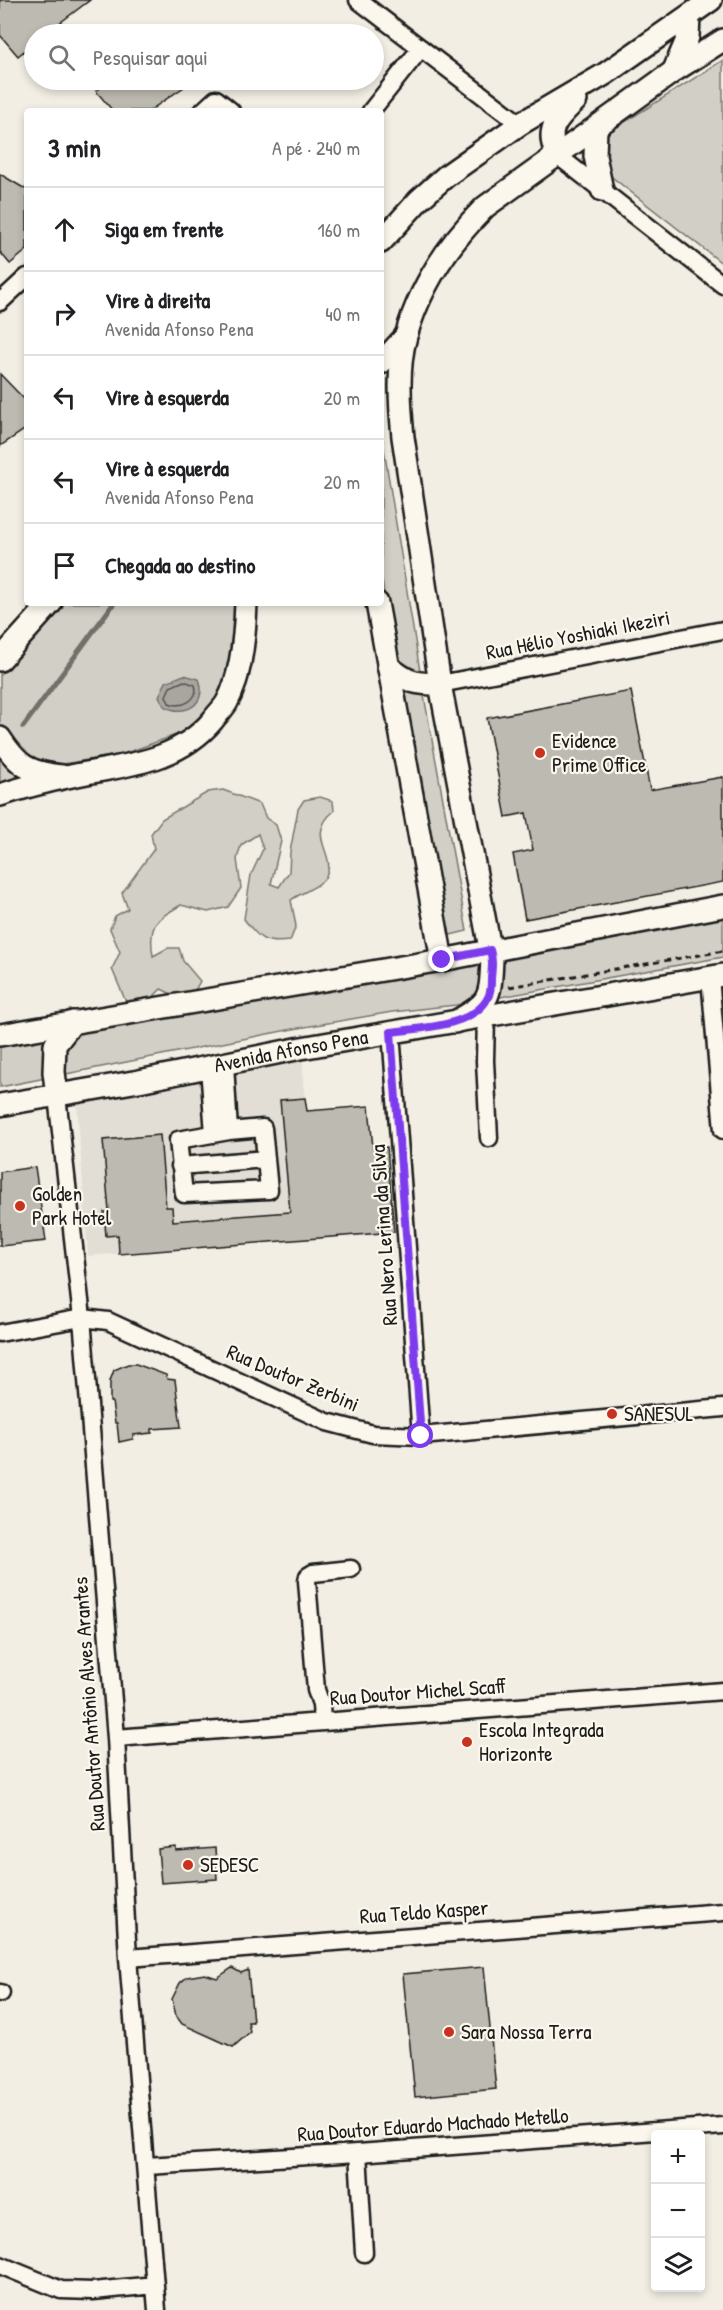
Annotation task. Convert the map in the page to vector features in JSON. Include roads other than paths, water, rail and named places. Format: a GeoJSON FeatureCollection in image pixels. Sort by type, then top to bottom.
{"type":"FeatureCollection","features":[{"type":"Feature","properties":{"kind":"main road"},"geometry":{"type":"LineString","coordinates":[[674,71],[700,7]]}},
{"type":"Feature","properties":{"kind":"main road"},"geometry":{"type":"LineString","coordinates":[[384,234],[446,176],[520,124],[605,74],[700,7]]}},
{"type":"Feature","properties":{"kind":"main road"},"geometry":{"type":"LineString","coordinates":[[455,1022],[479,1008],[487,1000],[492,959],[440,684],[403,437],[400,407],[405,337],[424,289],[439,262],[460,231],[485,207],[674,71],[723,40]]}},
{"type":"Feature","properties":{"kind":"main road"},"geometry":{"type":"LineString","coordinates":[[557,155],[552,144],[553,126],[562,114],[605,74]]}},
{"type":"Feature","properties":{"kind":"main road"},"geometry":{"type":"LineString","coordinates":[[596,128],[595,156],[602,190]]}},
{"type":"Feature","properties":{"kind":"main road"},"geometry":{"type":"LineString","coordinates":[[384,360],[405,337]]}},
{"type":"Feature","properties":{"kind":"main road"},"geometry":{"type":"LineString","coordinates":[[0,660],[48,606]]}},
{"type":"Feature","properties":{"kind":"main road"},"geometry":{"type":"LineString","coordinates":[[0,795],[67,777],[136,764],[179,749],[200,735],[227,703],[244,637],[246,606]]}},
{"type":"Feature","properties":{"kind":"main road"},"geometry":{"type":"LineString","coordinates":[[378,606],[442,960]]}},
{"type":"Feature","properties":{"kind":"main road"},"geometry":{"type":"LineString","coordinates":[[388,666],[408,681],[419,684],[440,684]]}},
{"type":"Feature","properties":{"kind":"main road"},"geometry":{"type":"LineString","coordinates":[[0,738],[20,764],[42,774],[67,777]]}},
{"type":"Feature","properties":{"kind":"main road"},"geometry":{"type":"LineString","coordinates":[[0,1035],[442,960],[723,906]]}},
{"type":"Feature","properties":{"kind":"main road","name":"Avenida Afonso Pena"},"geometry":{"type":"LineString","coordinates":[[0,1105],[391,1032],[717,976]]}},
{"type":"Feature","properties":{"kind":"main road"},"geometry":{"type":"LineString","coordinates":[[57,1096],[54,1072],[55,1045],[73,1022]]}},
{"type":"Feature","properties":{"kind":"street"},"geometry":{"type":"LineString","coordinates":[[358,0],[520,124]]}},
{"type":"Feature","properties":{"kind":"street"},"geometry":{"type":"LineString","coordinates":[[373,108],[421,48]]}},
{"type":"Feature","properties":{"kind":"street"},"geometry":{"type":"LineString","coordinates":[[206,108],[216,99],[227,108]]}},
{"type":"Feature","properties":{"kind":"street"},"geometry":{"type":"LineString","coordinates":[[557,155],[723,285]]}},
{"type":"Feature","properties":{"kind":"street"},"geometry":{"type":"LineString","coordinates":[[0,302],[24,280]]}},
{"type":"Feature","properties":{"kind":"street","name":"Rua Hélio Yoshiaki Ikeziri"},"geometry":{"type":"LineString","coordinates":[[440,684],[723,630]]}},
{"type":"Feature","properties":{"kind":"street"},"geometry":{"type":"LineString","coordinates":[[717,976],[723,1130]]}},
{"type":"Feature","properties":{"kind":"street"},"geometry":{"type":"LineString","coordinates":[[486,1017],[484,1061],[489,1138]]}},
{"type":"Feature","properties":{"kind":"street","name":"Rua Nero Lerina da Silva"},"geometry":{"type":"LineString","coordinates":[[391,1032],[421,1436]]}},
{"type":"Feature","properties":{"kind":"street"},"geometry":{"type":"LineString","coordinates":[[217,1066],[221,1132]]}},
{"type":"Feature","properties":{"kind":"street","name":"Rua Doutor Antônio Alves Arantes"},"geometry":{"type":"LineString","coordinates":[[57,1096],[82,1318],[116,1738],[128,1958],[147,2166],[157,2310]]}},
{"type":"Feature","properties":{"kind":"street"},"geometry":{"type":"LineString","coordinates":[[263,1128],[266,1160],[269,1190],[184,1194],[178,1140],[221,1132],[263,1128]]}},
{"type":"Feature","properties":{"kind":"street"},"geometry":{"type":"LineString","coordinates":[[180,1166],[266,1160]]}},
{"type":"Feature","properties":{"kind":"street","name":"Rua Doutor Zerbini"},"geometry":{"type":"LineString","coordinates":[[0,1333],[82,1318],[108,1321],[327,1422],[373,1434],[421,1436],[723,1408]]}},
{"type":"Feature","properties":{"kind":"street"},"geometry":{"type":"LineString","coordinates":[[322,1722],[321,1704],[316,1690],[307,1581],[308,1576],[313,1573],[351,1569]]}},
{"type":"Feature","properties":{"kind":"street","name":"Rua Doutor Michel Scaff"},"geometry":{"type":"LineString","coordinates":[[116,1738],[723,1692]]}},
{"type":"Feature","properties":{"kind":"street","name":"Rua Teldo Kasper"},"geometry":{"type":"LineString","coordinates":[[128,1958],[723,1912]]}},
{"type":"Feature","properties":{"kind":"street","name":"Rua Doutor Eduardo Machado Metello"},"geometry":{"type":"LineString","coordinates":[[147,2166],[358,2154],[723,2126]]}},
{"type":"Feature","properties":{"kind":"street"},"geometry":{"type":"LineString","coordinates":[[358,2154],[364,2253]]}},
{"type":"Feature","properties":{"kind":"street"},"geometry":{"type":"LineString","coordinates":[[0,2265],[61,2289],[93,2291],[155,2285]]}},
{"type":"Feature","properties":{"kind":"water"},"geometry":{"type":"Polygon","coordinates":[[[184,675],[199,679],[201,688],[197,702],[187,709],[180,710],[164,706],[159,696],[166,682],[184,675]]]}},
{"type":"Feature","properties":{"kind":"waterway"},"geometry":{"type":"LineString","coordinates":[[23,727],[112,606]]}},
{"type":"Feature","properties":{"kind":"place","name":"Evidence Prime Office"},"geometry":{"type":"Point","coordinates":[540,753]}},
{"type":"Feature","properties":{"kind":"place","name":"Golden Park Hotel"},"geometry":{"type":"Point","coordinates":[20,1206]}},
{"type":"Feature","properties":{"kind":"place","name":"SANESUL"},"geometry":{"type":"Point","coordinates":[612,1414]}},
{"type":"Feature","properties":{"kind":"place","name":"Escola Integrada Horizonte"},"geometry":{"type":"Point","coordinates":[467,1742]}},
{"type":"Feature","properties":{"kind":"place","name":"SEDESC"},"geometry":{"type":"Point","coordinates":[188,1865]}},
{"type":"Feature","properties":{"kind":"place","name":"Sara Nossa Terra"},"geometry":{"type":"Point","coordinates":[449,2032]}}]}
